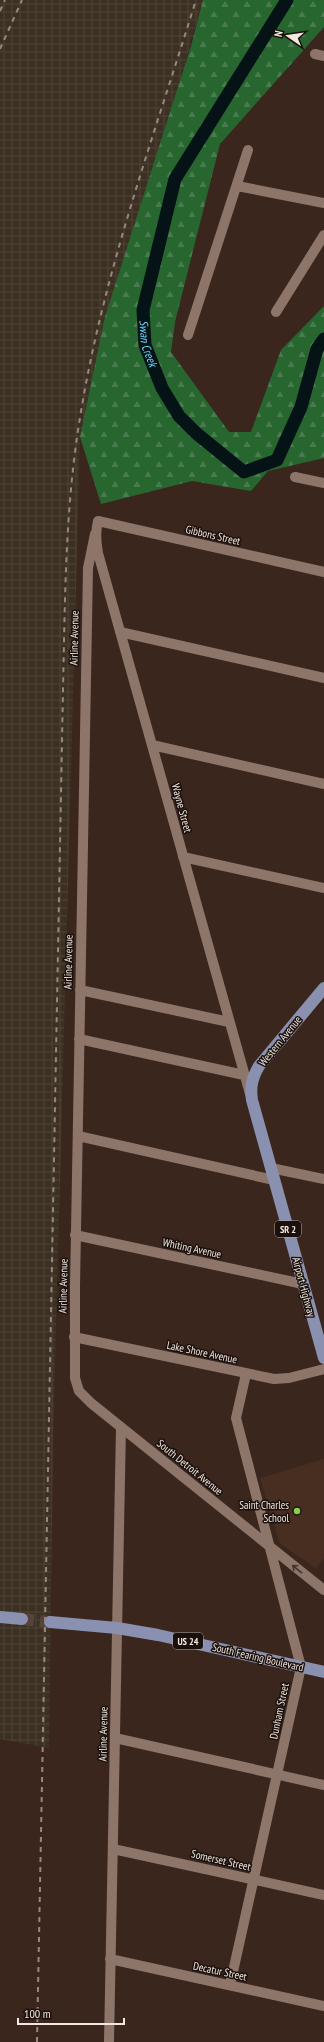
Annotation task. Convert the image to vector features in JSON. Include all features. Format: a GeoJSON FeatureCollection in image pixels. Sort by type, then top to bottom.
{"type":"FeatureCollection","features":[{"type":"Feature","properties":{"kind":"main road","name":"Western Avenue"},"geometry":{"type":"LineString","coordinates":[[252,1100],[251,1085],[259,1066],[324,988]]}},
{"type":"Feature","properties":{"kind":"main road","name":"Airport Highway"},"geometry":{"type":"LineString","coordinates":[[252,1100],[303,1284],[321,1337],[324,1358]]}},
{"type":"Feature","properties":{"kind":"main road"},"geometry":{"type":"LineString","coordinates":[[0,1617],[22,1619]]}},
{"type":"Feature","properties":{"kind":"main road","name":"South Fearing Boulevard"},"geometry":{"type":"LineString","coordinates":[[50,1622],[117,1628],[158,1635],[324,1672]]}},
{"type":"Feature","properties":{"kind":"street"},"geometry":{"type":"LineString","coordinates":[[188,335],[248,150]]}},
{"type":"Feature","properties":{"kind":"street"},"geometry":{"type":"LineString","coordinates":[[237,186],[324,203]]}},
{"type":"Feature","properties":{"kind":"street"},"geometry":{"type":"LineString","coordinates":[[276,312],[324,235]]}},
{"type":"Feature","properties":{"kind":"street"},"geometry":{"type":"LineString","coordinates":[[295,477],[324,483]]}},
{"type":"Feature","properties":{"kind":"street","name":"Wayne Street"},"geometry":{"type":"LineString","coordinates":[[98,521],[95,534],[98,553],[252,1100]]}},
{"type":"Feature","properties":{"kind":"street","name":"Gibbons Street"},"geometry":{"type":"LineString","coordinates":[[98,521],[324,572]]}},
{"type":"Feature","properties":{"kind":"street","name":"Airline Avenue"},"geometry":{"type":"LineString","coordinates":[[79,1391],[75,1378],[74,1338],[79,1039],[88,568],[95,534]]}},
{"type":"Feature","properties":{"kind":"street"},"geometry":{"type":"LineString","coordinates":[[120,632],[324,678]]}},
{"type":"Feature","properties":{"kind":"street"},"geometry":{"type":"LineString","coordinates":[[152,745],[324,784]]}},
{"type":"Feature","properties":{"kind":"street"},"geometry":{"type":"LineString","coordinates":[[183,857],[324,888]]}},
{"type":"Feature","properties":{"kind":"street"},"geometry":{"type":"LineString","coordinates":[[80,990],[229,1022]]}},
{"type":"Feature","properties":{"kind":"street"},"geometry":{"type":"LineString","coordinates":[[79,1039],[244,1075]]}},
{"type":"Feature","properties":{"kind":"street"},"geometry":{"type":"LineString","coordinates":[[78,1136],[274,1180]]}},
{"type":"Feature","properties":{"kind":"street"},"geometry":{"type":"LineString","coordinates":[[270,1168],[324,1179]]}},
{"type":"Feature","properties":{"kind":"street","name":"Whiting Avenue"},"geometry":{"type":"LineString","coordinates":[[76,1235],[303,1284]]}},
{"type":"Feature","properties":{"kind":"street","name":"Lake Shore Avenue"},"geometry":{"type":"LineString","coordinates":[[74,1338],[274,1379],[289,1378],[324,1369]]}},
{"type":"Feature","properties":{"kind":"street","name":"Dunham Street"},"geometry":{"type":"LineString","coordinates":[[230,1985],[301,1667],[271,1547],[236,1418],[246,1374]]}},
{"type":"Feature","properties":{"kind":"street","name":"South Detroit Avenue"},"geometry":{"type":"LineString","coordinates":[[79,1391],[121,1427],[324,1590]]}},
{"type":"Feature","properties":{"kind":"street","name":"Airline Avenue"},"geometry":{"type":"LineString","coordinates":[[109,2042],[121,1427]]}},
{"type":"Feature","properties":{"kind":"street"},"geometry":{"type":"LineString","coordinates":[[115,1738],[324,1785]]}},
{"type":"Feature","properties":{"kind":"street","name":"Somerset Street"},"geometry":{"type":"LineString","coordinates":[[113,1849],[324,1895]]}},
{"type":"Feature","properties":{"kind":"street","name":"Decatur Street"},"geometry":{"type":"LineString","coordinates":[[110,1959],[324,2006]]}},
{"type":"Feature","properties":{"kind":"shaded area"},"geometry":{"type":"Polygon","coordinates":[[[0,0],[203,0],[80,437],[53,1438],[49,1748],[0,1739],[0,0]]]}},
{"type":"Feature","properties":{"kind":"shaded area","name":"Saint Charles School"},"geometry":{"type":"Polygon","coordinates":[[[324,1459],[324,1558],[316,1568],[280,1544],[260,1478],[324,1459]]]}},
{"type":"Feature","properties":{"kind":"green space"},"geometry":{"type":"Polygon","coordinates":[[[203,0],[324,0],[324,27],[220,144],[175,322],[171,352],[229,432],[251,432],[281,350],[324,306],[324,458],[268,471],[251,491],[192,481],[101,504],[80,437],[105,317],[191,46],[203,0]]]}},
{"type":"Feature","properties":{"kind":"waterway","name":"Swan Creek"},"geometry":{"type":"LineString","coordinates":[[287,0],[175,179],[143,310],[145,345],[162,388],[179,416],[196,433],[244,472],[277,460],[301,407],[317,349],[324,339]]}},
{"type":"Feature","properties":{"kind":"tunnel"},"geometry":{"type":"LineString","coordinates":[[22,1619],[50,1622]]}},
{"type":"Feature","properties":{"kind":"railway"},"geometry":{"type":"LineString","coordinates":[[0,11],[5,0]]}},
{"type":"Feature","properties":{"kind":"railway"},"geometry":{"type":"LineString","coordinates":[[0,49],[22,0]]}},
{"type":"Feature","properties":{"kind":"railway"},"geometry":{"type":"LineString","coordinates":[[37,2042],[64,624],[68,524],[74,457],[79,424],[89,370],[114,263],[196,0]]}},
{"type":"Feature","properties":{"kind":"place","name":"Saint Charles School"},"geometry":{"type":"Point","coordinates":[297,1511]}}]}
